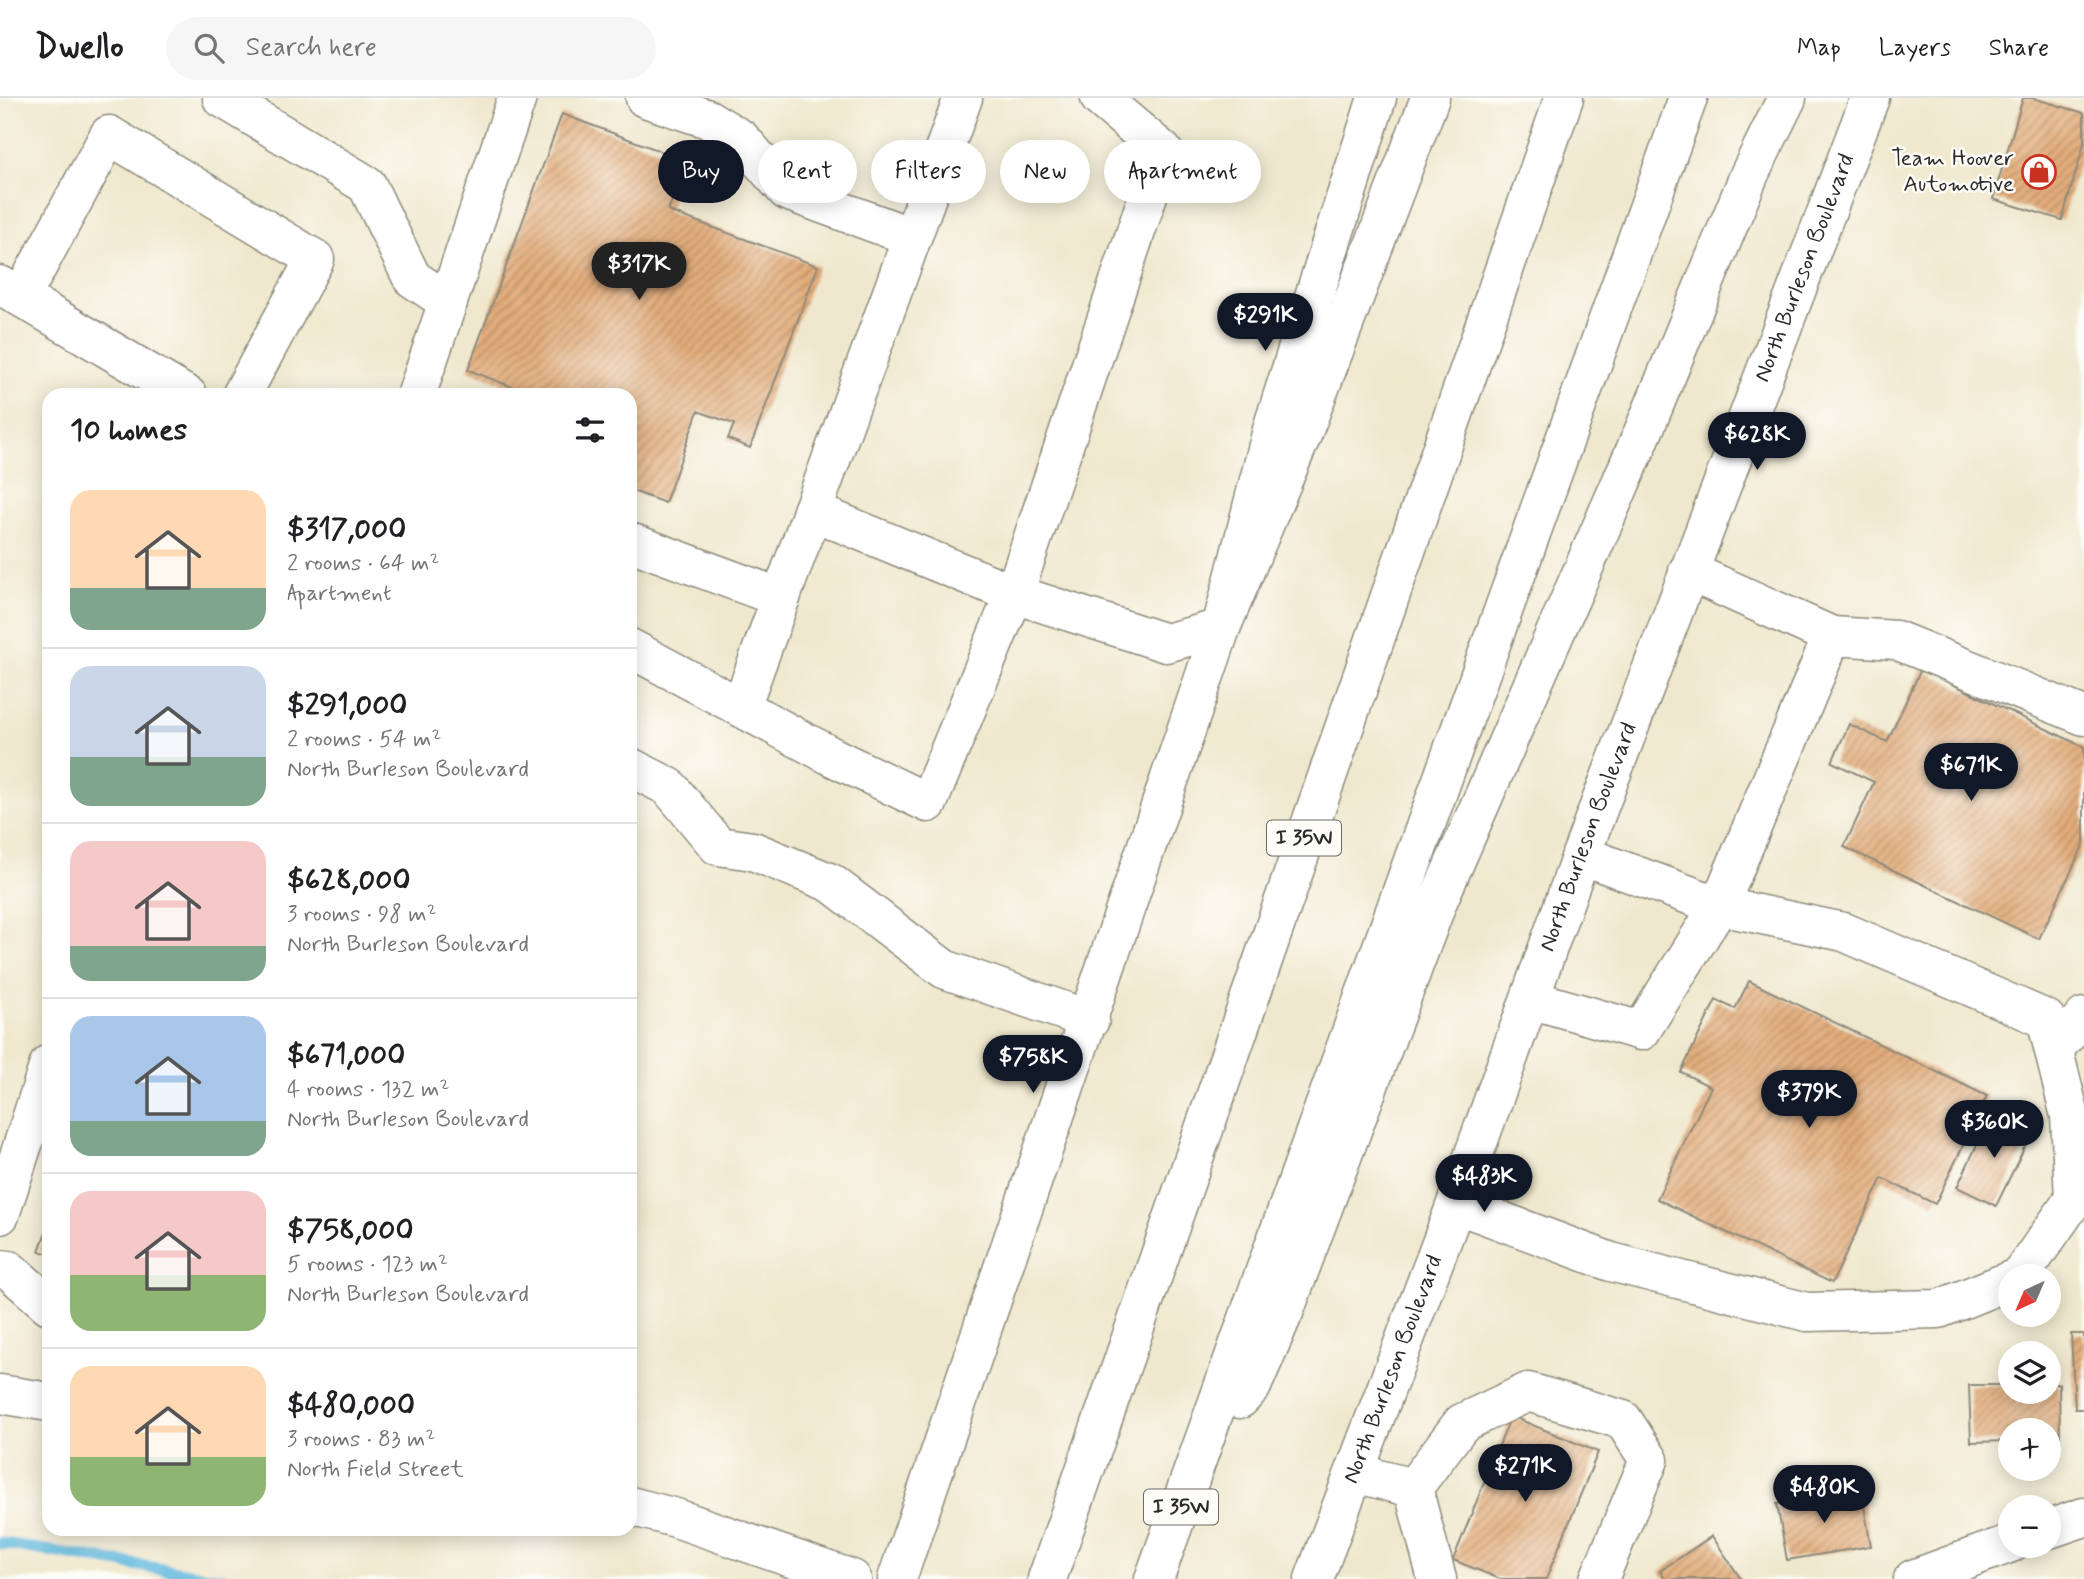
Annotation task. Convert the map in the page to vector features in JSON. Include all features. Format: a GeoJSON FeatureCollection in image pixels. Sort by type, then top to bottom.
{"type":"FeatureCollection","features":[{"type":"Feature","properties":{"kind":"main road"},"geometry":{"type":"LineString","coordinates":[[222,98],[367,184],[412,278],[448,302]]}},
{"type":"Feature","properties":{"kind":"main road"},"geometry":{"type":"LineString","coordinates":[[418,388],[517,98]]}},
{"type":"Feature","properties":{"kind":"main road"},"geometry":{"type":"LineString","coordinates":[[645,98],[708,120],[741,139],[787,191],[912,237]]}},
{"type":"Feature","properties":{"kind":"main road"},"geometry":{"type":"LineString","coordinates":[[741,707],[963,98]]}},
{"type":"Feature","properties":{"kind":"main road"},"geometry":{"type":"LineString","coordinates":[[637,652],[928,803],[1014,594],[1163,151],[1100,98]]}},
{"type":"Feature","properties":{"kind":"main road"},"geometry":{"type":"LineString","coordinates":[[897,1579],[1090,1020],[1221,628],[1273,426],[1377,98]]}},
{"type":"Feature","properties":{"kind":"main road"},"geometry":{"type":"LineString","coordinates":[[1221,628],[1302,435],[1430,98]]}},
{"type":"Feature","properties":{"kind":"main road","name":"I 35W"},"geometry":{"type":"LineString","coordinates":[[1047,1579],[1564,98]]}},
{"type":"Feature","properties":{"kind":"main road","name":"I 35W"},"geometry":{"type":"LineString","coordinates":[[1154,1579],[1688,98]]}},
{"type":"Feature","properties":{"kind":"main road"},"geometry":{"type":"LineString","coordinates":[[1208,1434],[1252,1386],[1284,1312],[1438,901],[1644,430],[1751,173],[1787,98]]}},
{"type":"Feature","properties":{"kind":"main road","name":"North Burleson Boulevard"},"geometry":{"type":"LineString","coordinates":[[1314,1579],[1456,1204],[1581,855],[1870,98]]}},
{"type":"Feature","properties":{"kind":"main road"},"geometry":{"type":"LineString","coordinates":[[174,388],[10,291],[109,135],[315,259],[245,388]]}},
{"type":"Feature","properties":{"kind":"main road"},"geometry":{"type":"LineString","coordinates":[[813,510],[1014,594],[1166,643],[1221,628]]}},
{"type":"Feature","properties":{"kind":"main road"},"geometry":{"type":"LineString","coordinates":[[637,545],[781,598]]}},
{"type":"Feature","properties":{"kind":"main road"},"geometry":{"type":"LineString","coordinates":[[1688,571],[1832,636],[1896,640],[2084,716]]}},
{"type":"Feature","properties":{"kind":"main road"},"geometry":{"type":"LineString","coordinates":[[1530,999],[1641,1031],[1719,906],[1832,636]]}},
{"type":"Feature","properties":{"kind":"main road"},"geometry":{"type":"LineString","coordinates":[[637,770],[669,788],[718,846],[753,851],[831,883],[944,968],[1090,1020]]}},
{"type":"Feature","properties":{"kind":"main road"},"geometry":{"type":"LineString","coordinates":[[1581,855],[1719,906],[1844,932],[2046,1019],[2070,1116],[2074,1199],[2028,1264]]}},
{"type":"Feature","properties":{"kind":"main road"},"geometry":{"type":"LineString","coordinates":[[2053,1048],[2084,1017]]}},
{"type":"Feature","properties":{"kind":"main road"},"geometry":{"type":"LineString","coordinates":[[0,1215],[42,1086]]}},
{"type":"Feature","properties":{"kind":"main road"},"geometry":{"type":"LineString","coordinates":[[1456,1204],[1611,1262],[1807,1312],[1939,1308],[1998,1285]]}},
{"type":"Feature","properties":{"kind":"main road"},"geometry":{"type":"LineString","coordinates":[[0,1269],[9,1270],[42,1298]]}},
{"type":"Feature","properties":{"kind":"main road"},"geometry":{"type":"LineString","coordinates":[[1413,1488],[1462,1423],[1528,1392],[1623,1420],[1649,1460],[1599,1579]]}},
{"type":"Feature","properties":{"kind":"main road"},"geometry":{"type":"LineString","coordinates":[[0,1394],[42,1401]]}},
{"type":"Feature","properties":{"kind":"main road"},"geometry":{"type":"LineString","coordinates":[[1355,1473],[1413,1488]]}},
{"type":"Feature","properties":{"kind":"main road"},"geometry":{"type":"LineString","coordinates":[[1413,1488],[1437,1579]]}},
{"type":"Feature","properties":{"kind":"main road"},"geometry":{"type":"LineString","coordinates":[[637,1508],[676,1518],[852,1579]]}},
{"type":"Feature","properties":{"kind":"main road"},"geometry":{"type":"LineString","coordinates":[[2061,1525],[2084,1517]]}},
{"type":"Feature","properties":{"kind":"main road"},"geometry":{"type":"LineString","coordinates":[[1913,1579],[1998,1548]]}},
{"type":"Feature","properties":{"kind":"building","name":"Team Hoover Automotive"},"geometry":{"type":"Polygon","coordinates":[[[2023,98],[2033,98],[2084,113],[2084,144],[2062,220],[1993,199],[2023,98]]]}},
{"type":"Feature","properties":{"kind":"building"},"geometry":{"type":"Polygon","coordinates":[[[562,114],[658,150],[658,203],[671,203],[668,211],[818,266],[750,448],[728,439],[734,424],[698,411],[665,503],[637,493],[637,388],[515,388],[468,370],[562,114]]]}},
{"type":"Feature","properties":{"kind":"building"},"geometry":{"type":"Polygon","coordinates":[[[1921,669],[2084,747],[2084,844],[2039,939],[1844,847],[1874,782],[1832,762],[1849,724],[1887,742],[1921,669]]]}},
{"type":"Feature","properties":{"kind":"building"},"geometry":{"type":"Polygon","coordinates":[[[1749,981],[1987,1096],[1935,1204],[1882,1178],[1832,1283],[1657,1199],[1711,1087],[1681,1072],[1716,1000],[1735,1009],[1749,981]]]}},
{"type":"Feature","properties":{"kind":"building"},"geometry":{"type":"Polygon","coordinates":[[[1991,1115],[2031,1134],[1996,1206],[1957,1187],[1991,1115]]]}},
{"type":"Feature","properties":{"kind":"building"},"geometry":{"type":"Polygon","coordinates":[[[2071,1334],[2084,1334],[2084,1409],[2075,1409],[2071,1334]]]}},
{"type":"Feature","properties":{"kind":"building"},"geometry":{"type":"Polygon","coordinates":[[[1969,1385],[1998,1385],[1998,1404],[2059,1404],[2060,1418],[1998,1418],[1998,1441],[1971,1442],[1969,1385]]]}},
{"type":"Feature","properties":{"kind":"building"},"geometry":{"type":"Polygon","coordinates":[[[1511,1416],[1598,1452],[1546,1579],[1500,1579],[1453,1560],[1511,1416]]]}},
{"type":"Feature","properties":{"kind":"building"},"geometry":{"type":"Polygon","coordinates":[[[1861,1490],[1871,1546],[1787,1560],[1777,1504],[1861,1490]]]}},
{"type":"Feature","properties":{"kind":"building"},"geometry":{"type":"Polygon","coordinates":[[[1712,1536],[1741,1579],[1665,1579],[1660,1571],[1712,1536]]]}},
{"type":"Feature","properties":{"kind":"waterway"},"geometry":{"type":"LineString","coordinates":[[0,1543],[223,1579]]}},
{"type":"Feature","properties":{"kind":"place","name":"Team Hoover Automotive"},"geometry":{"type":"Point","coordinates":[2039,172]}}]}
